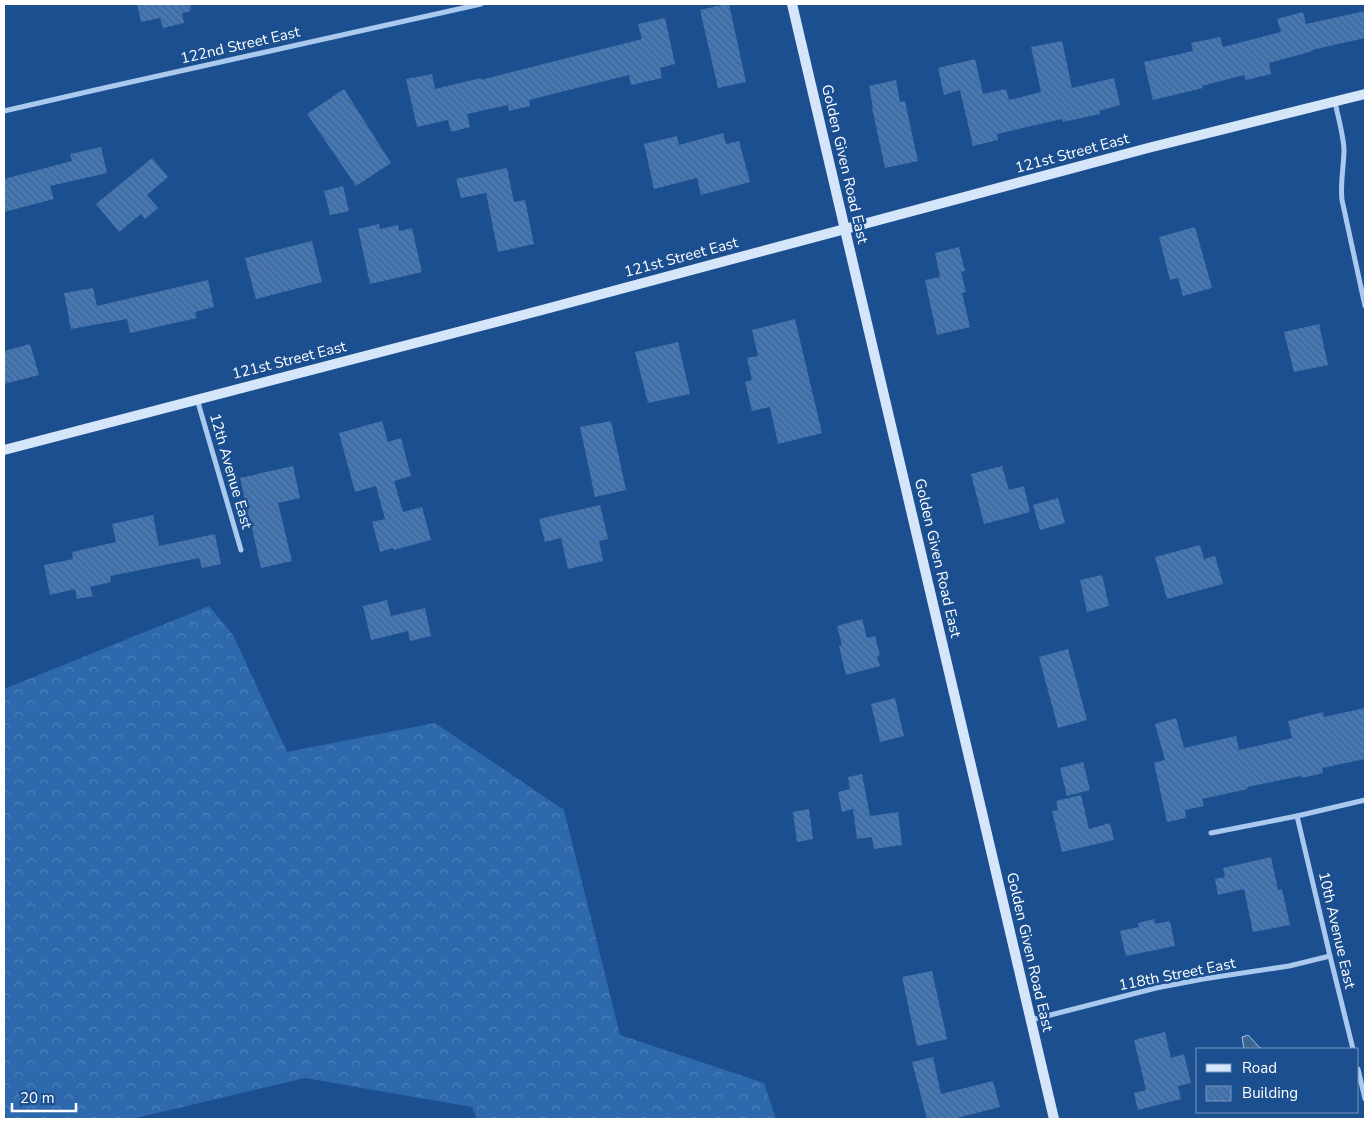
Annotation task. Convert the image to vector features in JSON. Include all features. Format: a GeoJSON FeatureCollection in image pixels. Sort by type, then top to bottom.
{"type":"FeatureCollection","features":[{"type":"Feature","properties":{"kind":"street","name":"122nd Street East"},"geometry":{"type":"LineString","coordinates":[[4,111],[481,4]]}},
{"type":"Feature","properties":{"kind":"street","name":"Golden Given Road East"},"geometry":{"type":"LineString","coordinates":[[792,4],[1054,1119]]}},
{"type":"Feature","properties":{"kind":"street","name":"121st Street East"},"geometry":{"type":"LineString","coordinates":[[4,450],[542,310],[1148,148],[1365,94]]}},
{"type":"Feature","properties":{"kind":"street"},"geometry":{"type":"LineString","coordinates":[[1335,102],[1344,150],[1340,188],[1365,306]]}},
{"type":"Feature","properties":{"kind":"street","name":"12th Avenue East"},"geometry":{"type":"LineString","coordinates":[[197,399],[241,550]]}},
{"type":"Feature","properties":{"kind":"street"},"geometry":{"type":"LineString","coordinates":[[1211,833],[1365,800]]}},
{"type":"Feature","properties":{"kind":"street","name":"10th Avenue East"},"geometry":{"type":"LineString","coordinates":[[1297,816],[1353,1048]]}},
{"type":"Feature","properties":{"kind":"street","name":"118th Street East"},"geometry":{"type":"LineString","coordinates":[[1031,1020],[1156,988],[1289,966],[1330,956]]}},
{"type":"Feature","properties":{"kind":"street"},"geometry":{"type":"LineString","coordinates":[[1359,1073],[1365,1099]]}},
{"type":"Feature","properties":{"kind":"green space"},"geometry":{"type":"Polygon","coordinates":[[[209,606],[233,635],[287,752],[435,723],[564,810],[620,1035],[764,1083],[776,1119],[477,1119],[472,1107],[305,1078],[132,1119],[7,1119],[4,1110],[4,689],[209,606]]]}},
{"type":"Feature","properties":{"kind":"water"},"geometry":{"type":"Polygon","coordinates":[[[1248,1035],[1260,1048],[1244,1048],[1242,1037],[1248,1035]]]}},
{"type":"Feature","properties":{"kind":"building"},"geometry":{"type":"Polygon","coordinates":[[[137,4],[190,4],[191,11],[182,13],[184,23],[163,28],[160,18],[141,22],[137,4]]]}},
{"type":"Feature","properties":{"kind":"building"},"geometry":{"type":"Polygon","coordinates":[[[729,4],[746,82],[718,88],[700,10],[729,4]]]}},
{"type":"Feature","properties":{"kind":"building"},"geometry":{"type":"Polygon","coordinates":[[[1365,11],[1365,38],[1312,50],[1269,63],[1271,74],[1246,80],[1244,75],[1202,86],[1203,88],[1153,100],[1144,62],[1193,51],[1191,43],[1220,37],[1223,47],[1281,32],[1277,19],[1303,12],[1306,24],[1365,11]]]}},
{"type":"Feature","properties":{"kind":"building"},"geometry":{"type":"Polygon","coordinates":[[[665,18],[675,64],[660,68],[662,78],[631,85],[629,75],[529,100],[530,106],[509,111],[508,105],[467,114],[470,127],[451,132],[448,120],[417,127],[406,79],[432,74],[435,89],[481,78],[481,80],[642,39],[638,24],[665,18]]]}},
{"type":"Feature","properties":{"kind":"building"},"geometry":{"type":"Polygon","coordinates":[[[1062,41],[1072,88],[1114,78],[1120,105],[1099,111],[1100,114],[1063,122],[1062,119],[997,134],[998,140],[973,146],[960,90],[944,95],[938,68],[975,59],[983,94],[1006,89],[1009,100],[1041,92],[1031,47],[1062,41]]]}},
{"type":"Feature","properties":{"kind":"building"},"geometry":{"type":"Polygon","coordinates":[[[896,80],[900,102],[905,101],[918,161],[885,168],[869,86],[896,80]]]}},
{"type":"Feature","properties":{"kind":"building"},"geometry":{"type":"Polygon","coordinates":[[[344,89],[391,163],[356,186],[307,114],[344,89]]]}},
{"type":"Feature","properties":{"kind":"building"},"geometry":{"type":"Polygon","coordinates":[[[723,133],[726,144],[739,141],[750,182],[701,195],[697,178],[654,189],[644,144],[677,136],[679,145],[723,133]]]}},
{"type":"Feature","properties":{"kind":"building"},"geometry":{"type":"Polygon","coordinates":[[[101,147],[107,173],[50,186],[54,199],[4,212],[4,179],[72,161],[70,154],[101,147]]]}},
{"type":"Feature","properties":{"kind":"building"},"geometry":{"type":"Polygon","coordinates":[[[152,158],[168,177],[147,195],[158,208],[145,219],[141,214],[119,232],[96,204],[152,158]]]}},
{"type":"Feature","properties":{"kind":"building"},"geometry":{"type":"Polygon","coordinates":[[[507,168],[514,202],[525,200],[534,244],[498,252],[486,193],[461,198],[456,179],[507,168]]]}},
{"type":"Feature","properties":{"kind":"building"},"geometry":{"type":"Polygon","coordinates":[[[343,186],[349,211],[330,215],[324,191],[343,186]]]}},
{"type":"Feature","properties":{"kind":"building"},"geometry":{"type":"Polygon","coordinates":[[[379,224],[380,229],[398,225],[399,231],[412,228],[422,272],[370,284],[358,229],[379,224]]]}},
{"type":"Feature","properties":{"kind":"building"},"geometry":{"type":"Polygon","coordinates":[[[1195,227],[1212,288],[1183,296],[1178,278],[1170,280],[1159,237],[1195,227]]]}},
{"type":"Feature","properties":{"kind":"building"},"geometry":{"type":"Polygon","coordinates":[[[312,241],[322,282],[256,299],[245,258],[312,241]]]}},
{"type":"Feature","properties":{"kind":"building"},"geometry":{"type":"Polygon","coordinates":[[[959,247],[965,271],[961,272],[966,292],[962,293],[970,327],[937,335],[925,280],[940,277],[935,253],[959,247]]]}},
{"type":"Feature","properties":{"kind":"building"},"geometry":{"type":"Polygon","coordinates":[[[208,280],[214,307],[195,312],[197,318],[130,333],[127,319],[71,329],[64,293],[93,288],[97,306],[208,280]]]}},
{"type":"Feature","properties":{"kind":"building"},"geometry":{"type":"Polygon","coordinates":[[[795,319],[822,433],[778,444],[770,407],[752,411],[745,382],[752,380],[747,358],[758,356],[752,330],[795,319]]]}},
{"type":"Feature","properties":{"kind":"building"},"geometry":{"type":"Polygon","coordinates":[[[1319,324],[1328,365],[1294,372],[1284,332],[1319,324]]]}},
{"type":"Feature","properties":{"kind":"building"},"geometry":{"type":"Polygon","coordinates":[[[678,342],[690,394],[648,403],[635,352],[678,342]]]}},
{"type":"Feature","properties":{"kind":"building"},"geometry":{"type":"Polygon","coordinates":[[[30,344],[39,375],[4,384],[4,351],[30,344]]]}},
{"type":"Feature","properties":{"kind":"building"},"geometry":{"type":"Polygon","coordinates":[[[382,421],[388,442],[401,438],[411,476],[394,481],[403,512],[422,507],[431,540],[380,552],[372,522],[385,519],[376,486],[355,492],[339,433],[382,421]]]}},
{"type":"Feature","properties":{"kind":"building"},"geometry":{"type":"Polygon","coordinates":[[[611,421],[626,490],[595,497],[580,427],[611,421]]]}},
{"type":"Feature","properties":{"kind":"building"},"geometry":{"type":"Polygon","coordinates":[[[293,466],[300,498],[278,503],[292,561],[261,568],[240,478],[293,466]]]}},
{"type":"Feature","properties":{"kind":"building"},"geometry":{"type":"Polygon","coordinates":[[[1002,466],[1009,490],[1024,486],[1030,512],[984,524],[971,474],[1002,466]]]}},
{"type":"Feature","properties":{"kind":"building"},"geometry":{"type":"Polygon","coordinates":[[[1058,498],[1065,523],[1040,530],[1033,505],[1058,498]]]}},
{"type":"Feature","properties":{"kind":"building"},"geometry":{"type":"Polygon","coordinates":[[[600,505],[608,539],[599,541],[603,561],[568,569],[561,538],[545,542],[539,519],[600,505]]]}},
{"type":"Feature","properties":{"kind":"building"},"geometry":{"type":"Polygon","coordinates":[[[153,515],[159,546],[215,534],[221,564],[202,568],[199,558],[110,576],[111,582],[90,587],[93,596],[77,599],[75,589],[50,595],[44,565],[73,559],[72,552],[116,542],[112,524],[153,515]]]}},
{"type":"Feature","properties":{"kind":"building"},"geometry":{"type":"Polygon","coordinates":[[[1200,545],[1204,559],[1215,556],[1223,584],[1167,599],[1155,557],[1200,545]]]}},
{"type":"Feature","properties":{"kind":"building"},"geometry":{"type":"Polygon","coordinates":[[[1102,575],[1109,606],[1087,612],[1080,580],[1102,575]]]}},
{"type":"Feature","properties":{"kind":"building"},"geometry":{"type":"Polygon","coordinates":[[[387,600],[391,616],[425,608],[431,636],[410,641],[408,631],[371,640],[363,606],[387,600]]]}},
{"type":"Feature","properties":{"kind":"building"},"geometry":{"type":"Polygon","coordinates":[[[862,619],[867,638],[875,636],[880,655],[877,656],[880,666],[846,675],[839,646],[842,645],[837,626],[862,619]]]}},
{"type":"Feature","properties":{"kind":"building"},"geometry":{"type":"Polygon","coordinates":[[[1068,649],[1087,720],[1058,728],[1039,657],[1068,649]]]}},
{"type":"Feature","properties":{"kind":"building"},"geometry":{"type":"Polygon","coordinates":[[[895,698],[904,736],[880,742],[871,704],[895,698]]]}},
{"type":"Feature","properties":{"kind":"building"},"geometry":{"type":"Polygon","coordinates":[[[1365,708],[1365,759],[1322,768],[1323,773],[1247,787],[1248,789],[1202,799],[1204,806],[1185,810],[1186,818],[1167,822],[1154,763],[1165,760],[1155,724],[1176,718],[1184,748],[1236,736],[1239,750],[1292,738],[1288,721],[1323,712],[1324,717],[1365,708]]]}},
{"type":"Feature","properties":{"kind":"building"},"geometry":{"type":"Polygon","coordinates":[[[1083,762],[1090,790],[1067,796],[1060,768],[1083,762]]]}},
{"type":"Feature","properties":{"kind":"building"},"geometry":{"type":"Polygon","coordinates":[[[862,774],[870,816],[898,812],[902,845],[874,849],[872,837],[857,839],[853,809],[842,812],[838,792],[850,789],[848,777],[862,774]]]}},
{"type":"Feature","properties":{"kind":"building"},"geometry":{"type":"Polygon","coordinates":[[[1081,795],[1089,829],[1110,823],[1114,840],[1062,852],[1052,811],[1058,810],[1056,801],[1081,795]]]}},
{"type":"Feature","properties":{"kind":"building"},"geometry":{"type":"Polygon","coordinates":[[[809,809],[813,839],[797,842],[793,812],[809,809]]]}},
{"type":"Feature","properties":{"kind":"building"},"geometry":{"type":"Polygon","coordinates":[[[1271,857],[1278,890],[1282,889],[1290,925],[1253,932],[1244,889],[1218,895],[1215,879],[1225,877],[1223,868],[1271,857]]]}},
{"type":"Feature","properties":{"kind":"building"},"geometry":{"type":"Polygon","coordinates":[[[1154,919],[1155,924],[1170,921],[1175,946],[1126,956],[1120,931],[1139,927],[1138,923],[1154,919]]]}},
{"type":"Feature","properties":{"kind":"building"},"geometry":{"type":"Polygon","coordinates":[[[932,971],[947,1039],[917,1046],[902,977],[932,971]]]}},
{"type":"Feature","properties":{"kind":"building"},"geometry":{"type":"Polygon","coordinates":[[[1165,1032],[1171,1058],[1184,1054],[1191,1083],[1178,1086],[1181,1099],[1138,1110],[1134,1093],[1146,1090],[1134,1040],[1165,1032]]]}},
{"type":"Feature","properties":{"kind":"building"},"geometry":{"type":"Polygon","coordinates":[[[933,1057],[941,1094],[993,1081],[1000,1107],[953,1119],[927,1119],[912,1062],[933,1057]]]}}]}
